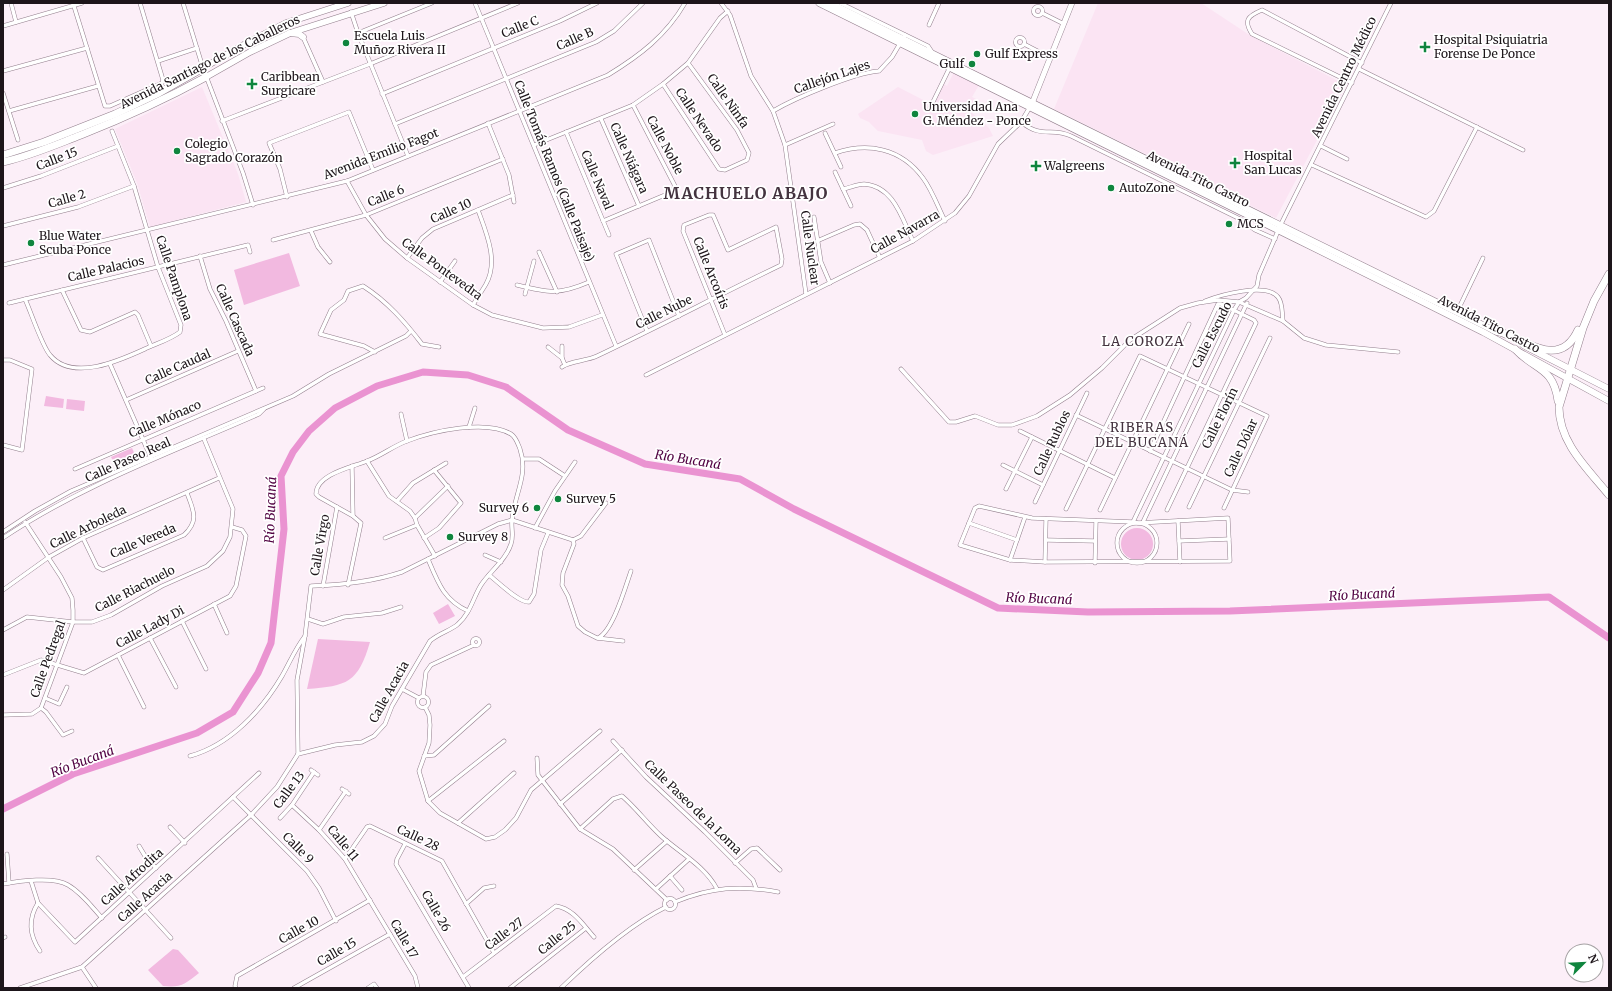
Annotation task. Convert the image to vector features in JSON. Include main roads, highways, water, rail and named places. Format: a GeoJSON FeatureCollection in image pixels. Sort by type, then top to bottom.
{"type":"FeatureCollection","features":[{"type":"Feature","properties":{"kind":"highway","name":"Avenida Santiago de los Caballeros"},"geometry":{"type":"LineString","coordinates":[[3,155],[44,142],[126,109],[159,93],[203,68]]}},
{"type":"Feature","properties":{"kind":"highway","name":"Avenida Santiago de los Caballeros"},"geometry":{"type":"LineString","coordinates":[[3,162],[41,151],[113,122],[150,106],[206,77]]}},
{"type":"Feature","properties":{"kind":"highway"},"geometry":{"type":"LineString","coordinates":[[1559,407],[1583,328],[1591,308],[1609,274]]}},
{"type":"Feature","properties":{"kind":"highway"},"geometry":{"type":"LineString","coordinates":[[1494,330],[1505,333],[1541,350],[1554,351],[1571,342],[1586,314],[1591,308]]}},
{"type":"Feature","properties":{"kind":"highway"},"geometry":{"type":"LineString","coordinates":[[1515,349],[1525,360],[1542,369],[1549,376],[1556,388],[1559,407],[1559,420],[1564,436],[1609,495]]}},
{"type":"Feature","properties":{"kind":"main road","name":"Avenida Santiago de los Caballeros"},"geometry":{"type":"LineString","coordinates":[[203,68],[273,29],[315,13],[348,3]]}},
{"type":"Feature","properties":{"kind":"main road","name":"Avenida Santiago de los Caballeros"},"geometry":{"type":"LineString","coordinates":[[206,77],[304,27],[384,3]]}},
{"type":"Feature","properties":{"kind":"main road","name":"Avenida Tito Castro"},"geometry":{"type":"LineString","coordinates":[[819,3],[903,39],[950,67],[1031,104]]}},
{"type":"Feature","properties":{"kind":"main road","name":"Avenida Tito Castro"},"geometry":{"type":"LineString","coordinates":[[830,3],[1280,228],[1515,349],[1609,401]]}},
{"type":"Feature","properties":{"kind":"main road"},"geometry":{"type":"LineString","coordinates":[[290,33],[299,34],[303,37],[304,27]]}},
{"type":"Feature","properties":{"kind":"main road","name":"Avenida Tito Castro"},"geometry":{"type":"LineString","coordinates":[[1280,228],[1494,330],[1609,389]]}},
{"type":"Feature","properties":{"kind":"waterway","name":"Río Bucaná"},"geometry":{"type":"LineString","coordinates":[[3,809],[73,774],[197,733],[233,712],[258,673],[271,643],[284,529],[281,476],[293,452],[309,431],[335,408],[377,386],[423,372],[468,375],[506,387],[568,430],[645,464],[740,479],[794,509],[998,608],[1088,612],[1230,611],[1549,597],[1609,638]]}},
{"type":"Feature","properties":{"kind":"place","name":"Escuela Luis Muñoz Rivera II"},"geometry":{"type":"Point","coordinates":[346,43]}},
{"type":"Feature","properties":{"kind":"place","name":"Hospital Psiquiatria Forense De Ponce"},"geometry":{"type":"Point","coordinates":[1425,47]}},
{"type":"Feature","properties":{"kind":"place","name":"Gulf Express"},"geometry":{"type":"Point","coordinates":[977,54]}},
{"type":"Feature","properties":{"kind":"place","name":"Gulf"},"geometry":{"type":"Point","coordinates":[972,64]}},
{"type":"Feature","properties":{"kind":"place","name":"Caribbean Surgicare"},"geometry":{"type":"Point","coordinates":[252,84]}},
{"type":"Feature","properties":{"kind":"place","name":"Universidad Ana G. Méndez - Ponce"},"geometry":{"type":"Point","coordinates":[915,114]}},
{"type":"Feature","properties":{"kind":"place","name":"Colegio Sagrado Corazón"},"geometry":{"type":"Point","coordinates":[177,151]}},
{"type":"Feature","properties":{"kind":"place","name":"Hospital San Lucas"},"geometry":{"type":"Point","coordinates":[1235,163]}},
{"type":"Feature","properties":{"kind":"place","name":"Walgreens"},"geometry":{"type":"Point","coordinates":[1036,166]}},
{"type":"Feature","properties":{"kind":"place","name":"AutoZone"},"geometry":{"type":"Point","coordinates":[1111,188]}},
{"type":"Feature","properties":{"kind":"place","name":"MCS"},"geometry":{"type":"Point","coordinates":[1229,224]}},
{"type":"Feature","properties":{"kind":"place","name":"Blue Water Scuba Ponce"},"geometry":{"type":"Point","coordinates":[31,243]}},
{"type":"Feature","properties":{"kind":"place","name":"Survey 5"},"geometry":{"type":"Point","coordinates":[558,499]}},
{"type":"Feature","properties":{"kind":"place","name":"Survey 6"},"geometry":{"type":"Point","coordinates":[537,508]}},
{"type":"Feature","properties":{"kind":"place","name":"Survey 8"},"geometry":{"type":"Point","coordinates":[450,537]}},
{"type":"Feature","properties":{"kind":"district","name":"MACHUELO ABAJO"},"geometry":{"type":"Point","coordinates":[746,193]}},
{"type":"Feature","properties":{"kind":"district","name":"LA COROZA"},"geometry":{"type":"Point","coordinates":[1143,341]}},
{"type":"Feature","properties":{"kind":"district","name":"RIBERAS DEL BUCANÁ"},"geometry":{"type":"Point","coordinates":[1142,434]}}]}
